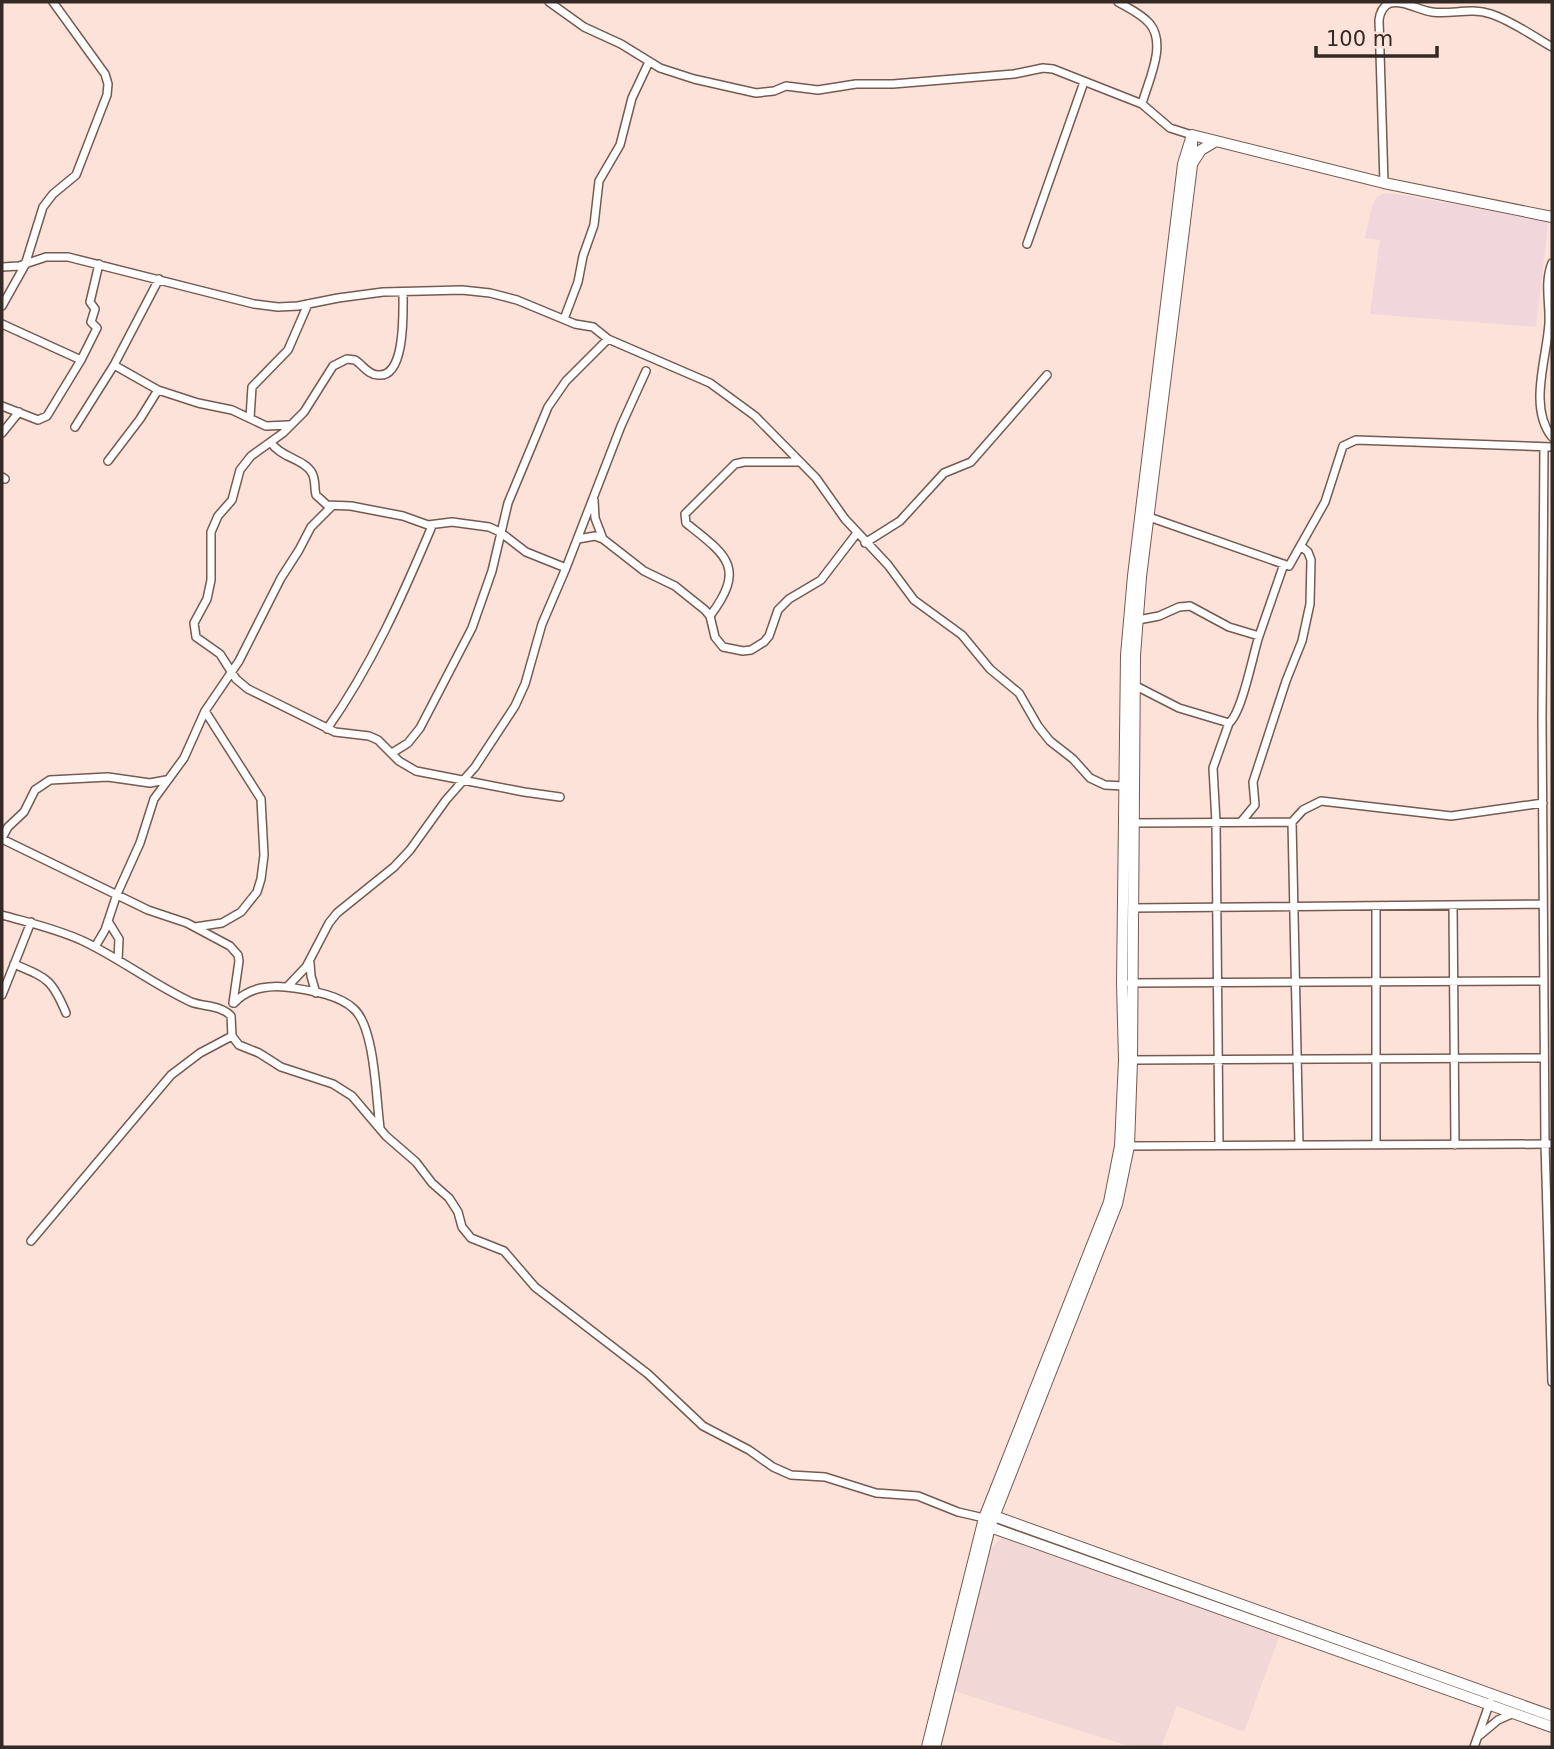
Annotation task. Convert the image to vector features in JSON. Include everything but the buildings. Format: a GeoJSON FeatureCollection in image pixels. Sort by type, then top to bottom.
{"type":"FeatureCollection","features":[{"type":"Feature","properties":{"kind":"street"},"geometry":{"type":"LineString","coordinates":[[2,306],[25,265],[43,206],[75,175],[108,90],[105,74],[53,2]]}},
{"type":"Feature","properties":{"kind":"street"},"geometry":{"type":"LineString","coordinates":[[549,2],[584,27],[671,72],[756,93],[774,91],[786,86],[818,90],[856,84],[893,84],[1014,74],[1043,68],[1062,72],[1142,104],[1170,128],[1192,135],[1384,183],[1552,217]]}},
{"type":"Feature","properties":{"kind":"street"},"geometry":{"type":"LineString","coordinates":[[1118,2],[1147,20],[1157,39],[1156,53],[1142,104]]}},
{"type":"Feature","properties":{"kind":"street"},"geometry":{"type":"LineString","coordinates":[[1384,183],[1379,20],[1387,4],[1405,3],[1438,13],[1462,10],[1491,14],[1552,47]]}},
{"type":"Feature","properties":{"kind":"street"},"geometry":{"type":"LineString","coordinates":[[564,319],[594,225],[599,180],[620,145],[632,98],[649,62]]}},
{"type":"Feature","properties":{"kind":"street"},"geometry":{"type":"LineString","coordinates":[[1027,244],[1084,82]]}},
{"type":"Feature","properties":{"kind":"street"},"geometry":{"type":"LineString","coordinates":[[927,1747],[989,1520],[1109,1202],[1124,1146],[1124,1060],[1132,908],[1134,685],[1138,620],[1192,165],[1192,135]]}},
{"type":"Feature","properties":{"kind":"street"},"geometry":{"type":"LineString","coordinates":[[935,1747],[989,1520],[1003,1493],[1117,1204],[1132,1060],[1127,983],[1124,786],[1126,655],[1133,576],[1183,164],[1192,135]]}},
{"type":"Feature","properties":{"kind":"street"},"geometry":{"type":"LineString","coordinates":[[1192,165],[1201,150],[1216,141]]}},
{"type":"Feature","properties":{"kind":"street"},"geometry":{"type":"LineString","coordinates":[[2,267],[25,265],[36,259],[56,257],[99,264],[266,306],[308,304],[368,293],[462,290],[517,300],[564,319],[593,327],[607,339],[693,375],[726,393],[755,416],[816,478],[865,543],[887,565],[914,600],[962,635],[990,669],[1019,693],[1050,741],[1073,759],[1090,778],[1105,785],[1124,786]]}},
{"type":"Feature","properties":{"kind":"street"},"geometry":{"type":"LineString","coordinates":[[1552,263],[1547,278],[1550,305],[1542,382],[1542,412],[1544,423],[1552,437]]}},
{"type":"Feature","properties":{"kind":"street"},"geometry":{"type":"LineString","coordinates":[[2,406],[34,419],[45,418],[81,360],[97,328],[92,322],[95,309],[90,300],[99,264]]}},
{"type":"Feature","properties":{"kind":"street"},"geometry":{"type":"LineString","coordinates":[[75,427],[114,365],[159,279]]}},
{"type":"Feature","properties":{"kind":"street"},"geometry":{"type":"LineString","coordinates":[[402,292],[400,343],[391,372],[378,376],[355,360],[339,361],[333,366],[314,400],[292,424],[244,462],[232,500],[214,524],[209,590],[194,623],[196,637],[220,654],[236,679],[248,689],[327,729],[343,734],[369,736],[386,746],[407,767],[416,771],[560,797]]}},
{"type":"Feature","properties":{"kind":"street"},"geometry":{"type":"LineString","coordinates":[[250,418],[252,387],[288,351],[308,304]]}},
{"type":"Feature","properties":{"kind":"street"},"geometry":{"type":"LineString","coordinates":[[2,324],[81,360]]}},
{"type":"Feature","properties":{"kind":"street"},"geometry":{"type":"LineString","coordinates":[[392,753],[414,736],[464,647],[486,591],[511,496],[548,407],[566,381],[607,339]]}},
{"type":"Feature","properties":{"kind":"street"},"geometry":{"type":"LineString","coordinates":[[114,365],[158,390],[198,403],[232,410],[266,426],[284,427],[292,424]]}},
{"type":"Feature","properties":{"kind":"street"},"geometry":{"type":"LineString","coordinates":[[287,987],[301,975],[337,913],[402,859],[446,800],[481,760],[520,695],[542,624],[621,426],[646,371]]}},
{"type":"Feature","properties":{"kind":"street"},"geometry":{"type":"LineString","coordinates":[[865,543],[900,521],[944,473],[966,465],[975,458],[1047,375]]}},
{"type":"Feature","properties":{"kind":"street"},"geometry":{"type":"LineString","coordinates":[[108,461],[158,390]]}},
{"type":"Feature","properties":{"kind":"street"},"geometry":{"type":"LineString","coordinates":[[2,433],[19,412]]}},
{"type":"Feature","properties":{"kind":"street"},"geometry":{"type":"LineString","coordinates":[[1149,517],[1289,566],[1325,502],[1343,446],[1356,440],[1548,447],[1543,540],[1542,696],[1543,904],[1548,968],[1544,981],[1548,1030],[1544,1058],[1549,1144],[1552,1382]]}},
{"type":"Feature","properties":{"kind":"street"},"geometry":{"type":"LineString","coordinates":[[271,443],[284,456],[308,467],[313,475],[316,495],[323,503],[403,516],[432,526],[452,522],[489,527],[526,552],[566,569]]}},
{"type":"Feature","properties":{"kind":"street"},"geometry":{"type":"LineString","coordinates":[[710,616],[726,586],[729,563],[721,551],[686,523],[685,514],[735,464],[800,461]]}},
{"type":"Feature","properties":{"kind":"street"},"geometry":{"type":"LineString","coordinates":[[594,495],[595,518],[603,539]]}},
{"type":"Feature","properties":{"kind":"street"},"geometry":{"type":"LineString","coordinates":[[95,947],[140,843],[154,799],[184,758],[205,711],[232,671],[311,527],[332,506]]}},
{"type":"Feature","properties":{"kind":"street"},"geometry":{"type":"LineString","coordinates":[[327,729],[349,698],[380,643],[432,526]]}},
{"type":"Feature","properties":{"kind":"street"},"geometry":{"type":"LineString","coordinates":[[578,539],[595,536],[603,539],[644,571],[675,586],[710,616],[715,637],[723,647],[743,651],[758,647],[769,636],[775,616],[783,605],[821,580],[857,533]]}},
{"type":"Feature","properties":{"kind":"street"},"geometry":{"type":"LineString","coordinates":[[1543,540],[1552,540]]}},
{"type":"Feature","properties":{"kind":"street"},"geometry":{"type":"LineString","coordinates":[[1241,822],[1255,805],[1253,782],[1302,641],[1310,604],[1312,567],[1308,552],[1301,546]]}},
{"type":"Feature","properties":{"kind":"street"},"geometry":{"type":"LineString","coordinates":[[1219,1145],[1216,822],[1213,768],[1243,694],[1259,636],[1284,564]]}},
{"type":"Feature","properties":{"kind":"street"},"geometry":{"type":"LineString","coordinates":[[1542,606],[1552,605]]}},
{"type":"Feature","properties":{"kind":"street"},"geometry":{"type":"LineString","coordinates":[[1138,620],[1190,606],[1229,627],[1259,636]]}},
{"type":"Feature","properties":{"kind":"street"},"geometry":{"type":"LineString","coordinates":[[1134,685],[1176,706],[1229,723]]}},
{"type":"Feature","properties":{"kind":"street"},"geometry":{"type":"LineString","coordinates":[[1542,696],[1552,695]]}},
{"type":"Feature","properties":{"kind":"street"},"geometry":{"type":"LineString","coordinates":[[194,927],[222,923],[241,912],[257,892],[264,855],[261,799],[205,711]]}},
{"type":"Feature","properties":{"kind":"street"},"geometry":{"type":"LineString","coordinates":[[166,780],[150,783],[108,777],[50,780],[35,790],[24,812],[8,827],[2,838],[155,913],[179,919],[230,946],[238,955],[239,972],[233,1003],[228,1012]]}},
{"type":"Feature","properties":{"kind":"street"},"geometry":{"type":"LineString","coordinates":[[1543,788],[1552,788]]}},
{"type":"Feature","properties":{"kind":"street"},"geometry":{"type":"LineString","coordinates":[[1299,1145],[1292,822],[1303,810],[1321,802],[1451,816],[1543,803]]}},
{"type":"Feature","properties":{"kind":"street"},"geometry":{"type":"LineString","coordinates":[[1133,823],[1292,822]]}},
{"type":"Feature","properties":{"kind":"street"},"geometry":{"type":"LineString","coordinates":[[1543,850],[1552,850]]}},
{"type":"Feature","properties":{"kind":"street"},"geometry":{"type":"LineString","coordinates":[[1132,908],[1543,904]]}},
{"type":"Feature","properties":{"kind":"street"},"geometry":{"type":"LineString","coordinates":[[1453,905],[1455,1145]]}},
{"type":"Feature","properties":{"kind":"street"},"geometry":{"type":"LineString","coordinates":[[1376,906],[1376,1145]]}},
{"type":"Feature","properties":{"kind":"street"},"geometry":{"type":"LineString","coordinates":[[2,915],[57,930],[95,947],[189,1001],[228,1012],[232,1020],[232,1036],[239,1045],[259,1053],[281,1067],[343,1089],[449,1198],[458,1212],[462,1227],[471,1238],[504,1251],[535,1287],[648,1374],[711,1431],[739,1444],[773,1467],[791,1475],[825,1477],[876,1493],[918,1496],[958,1512],[1018,1524],[1491,1699],[1515,1713],[1552,1727]]}},
{"type":"Feature","properties":{"kind":"street"},"geometry":{"type":"LineString","coordinates":[[2,995],[31,922]]}},
{"type":"Feature","properties":{"kind":"street"},"geometry":{"type":"LineString","coordinates":[[108,922],[119,939],[118,960]]}},
{"type":"Feature","properties":{"kind":"street"},"geometry":{"type":"LineString","coordinates":[[311,959],[311,976],[316,993]]}},
{"type":"Feature","properties":{"kind":"street"},"geometry":{"type":"LineString","coordinates":[[14,964],[48,981],[56,990],[66,1013]]}},
{"type":"Feature","properties":{"kind":"street"},"geometry":{"type":"LineString","coordinates":[[1127,983],[1544,981]]}},
{"type":"Feature","properties":{"kind":"street"},"geometry":{"type":"LineString","coordinates":[[233,1003],[249,991],[287,987],[347,1003],[356,1010],[367,1029],[380,1128]]}},
{"type":"Feature","properties":{"kind":"street"},"geometry":{"type":"LineString","coordinates":[[31,1241],[171,1075],[200,1053],[232,1036]]}},
{"type":"Feature","properties":{"kind":"street"},"geometry":{"type":"LineString","coordinates":[[1132,1060],[1544,1058]]}},
{"type":"Feature","properties":{"kind":"street"},"geometry":{"type":"LineString","coordinates":[[1124,1146],[1549,1144]]}},
{"type":"Feature","properties":{"kind":"street"},"geometry":{"type":"LineString","coordinates":[[1003,1493],[1004,1510],[1018,1524]]}},
{"type":"Feature","properties":{"kind":"street"},"geometry":{"type":"LineString","coordinates":[[989,1520],[1016,1536],[1491,1699],[1552,1716]]}},
{"type":"Feature","properties":{"kind":"street"},"geometry":{"type":"LineString","coordinates":[[984,1549],[993,1539],[1016,1536]]}},
{"type":"Feature","properties":{"kind":"street"},"geometry":{"type":"LineString","coordinates":[[1474,1747],[1491,1699]]}},
{"type":"Feature","properties":{"kind":"street"},"geometry":{"type":"LineString","coordinates":[[1478,1738],[1498,1720],[1515,1713]]}},
{"type":"Feature","properties":{"kind":"shaded area"},"geometry":{"type":"Polygon","coordinates":[[[1392,193],[1545,220],[1548,224],[1536,327],[1370,314],[1380,240],[1365,238],[1376,198],[1392,193]]]}},
{"type":"Feature","properties":{"kind":"shaded area"},"geometry":{"type":"Polygon","coordinates":[[[1009,1534],[1281,1632],[1244,1732],[1177,1706],[1161,1747],[1132,1747],[954,1691],[988,1552],[1009,1534]]]}}]}
